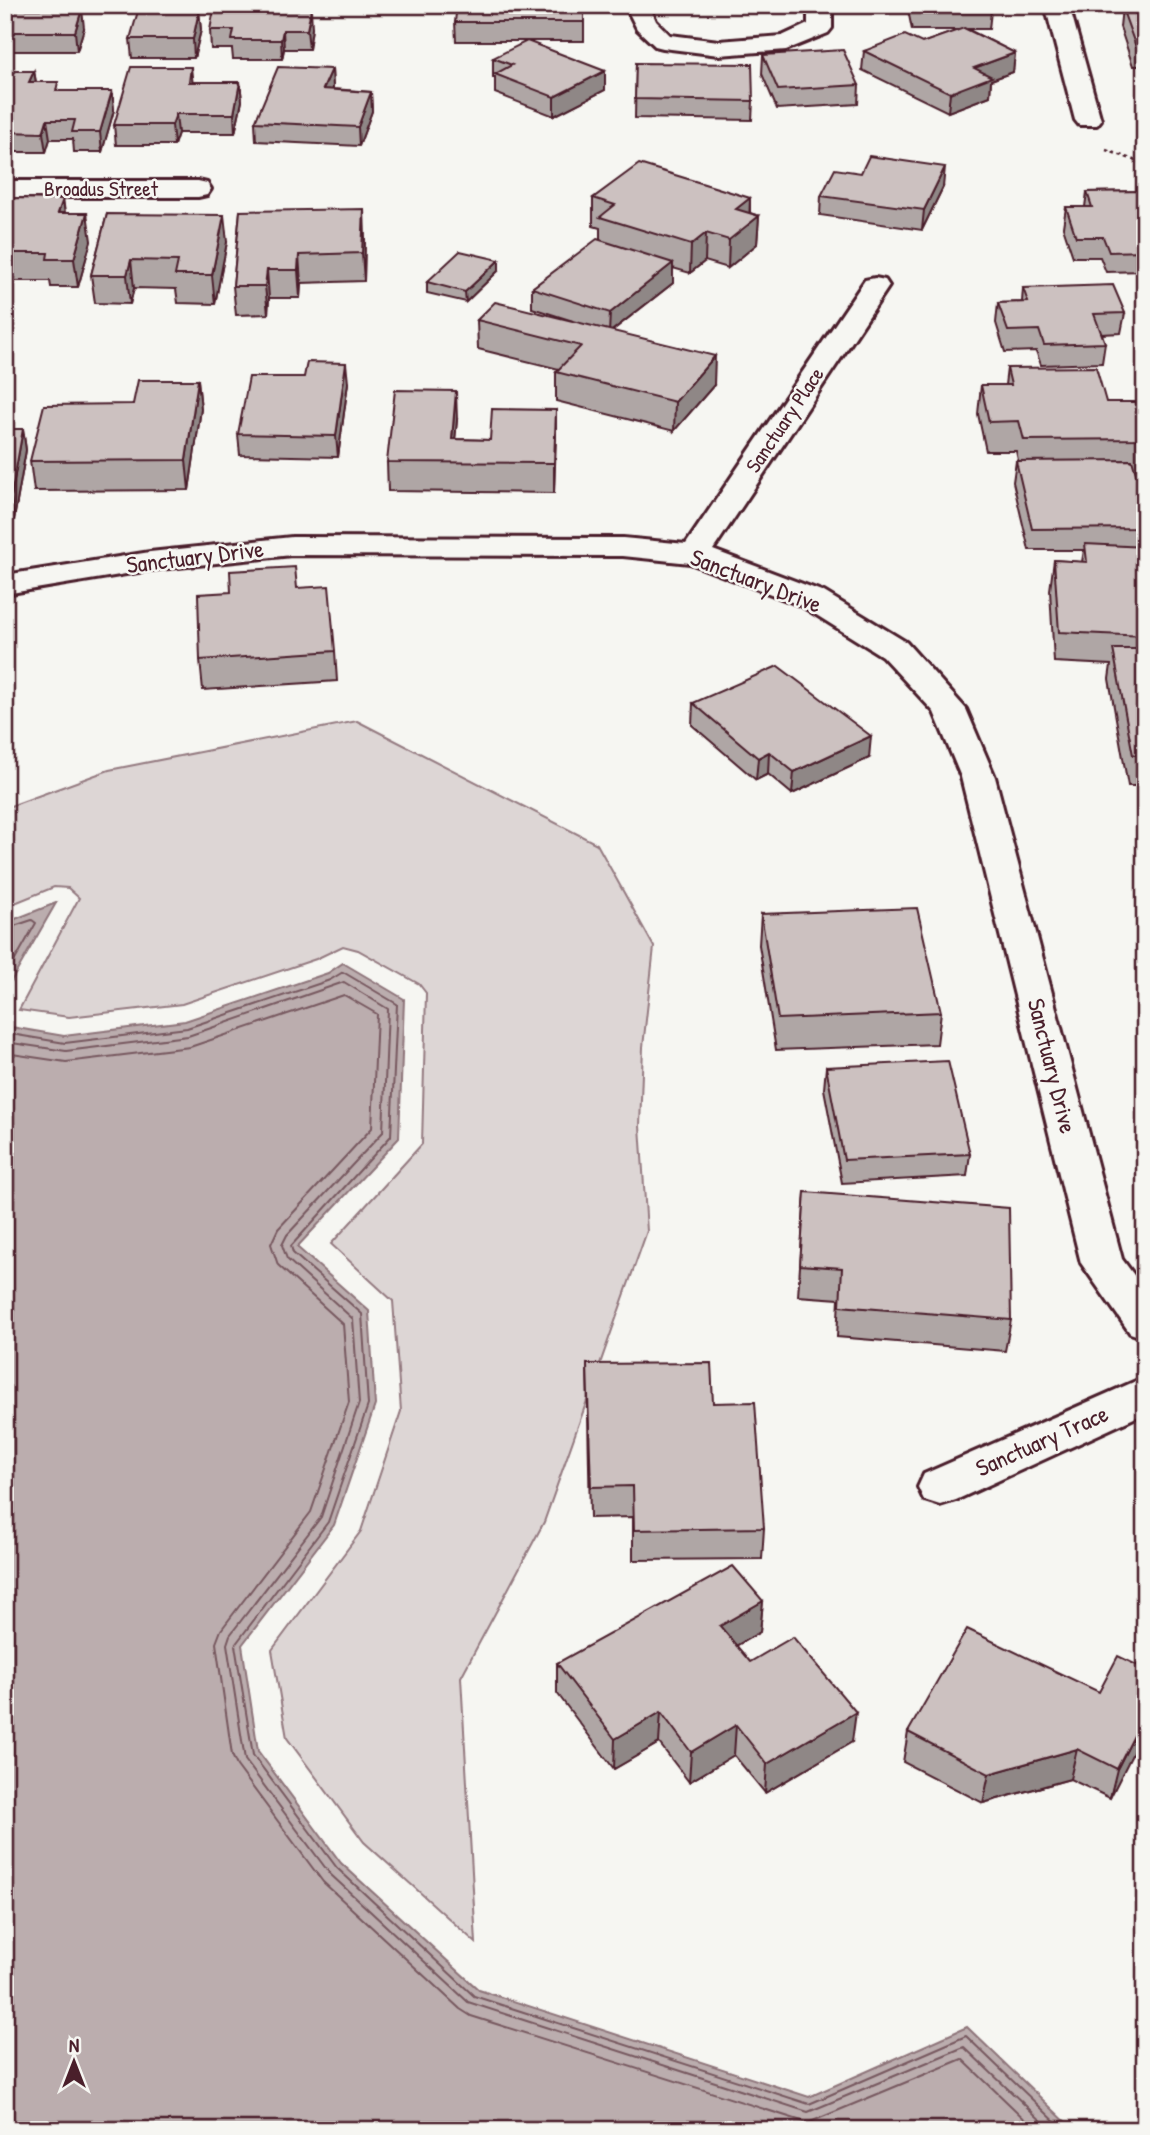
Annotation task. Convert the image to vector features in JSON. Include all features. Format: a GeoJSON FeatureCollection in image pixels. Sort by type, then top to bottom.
{"type":"FeatureCollection","features":[{"type":"Feature","properties":{"kind":"street"},"geometry":{"type":"LineString","coordinates":[[637,5],[645,24],[663,41],[719,48],[786,43],[820,28],[820,5]]}},
{"type":"Feature","properties":{"kind":"street"},"geometry":{"type":"LineString","coordinates":[[1057,5],[1088,120]]}},
{"type":"Feature","properties":{"kind":"street","name":"Broadus Street"},"geometry":{"type":"LineString","coordinates":[[5,189],[198,189]]}},
{"type":"Feature","properties":{"kind":"street","name":"Sanctuary Place"},"geometry":{"type":"LineString","coordinates":[[695,554],[875,286]]}},
{"type":"Feature","properties":{"kind":"street","name":"Sanctuary Drive"},"geometry":{"type":"LineString","coordinates":[[5,585],[150,561],[292,546],[623,547],[695,554],[813,599],[894,649],[949,709],[978,777],[1102,1263],[1145,1322]]}},
{"type":"Feature","properties":{"kind":"street","name":"Sanctuary Trace"},"geometry":{"type":"LineString","coordinates":[[940,1487],[1145,1394]]}},
{"type":"Feature","properties":{"kind":"shaded area"},"geometry":{"type":"Polygon","coordinates":[[[357,721],[597,844],[654,947],[643,1047],[640,1126],[647,1231],[544,1522],[461,1677],[476,1943],[364,1842],[287,1738],[272,1650],[361,1531],[401,1411],[393,1301],[331,1244],[422,1144],[426,993],[419,984],[358,950],[343,946],[316,959],[182,1004],[69,1017],[19,1010],[79,898],[68,888],[54,887],[5,907],[5,808],[109,770],[357,721]]]}},
{"type":"Feature","properties":{"kind":"water"},"geometry":{"type":"Polygon","coordinates":[[[56,903],[5,992],[5,923],[56,903]]]}},
{"type":"Feature","properties":{"kind":"water"},"geometry":{"type":"Polygon","coordinates":[[[343,963],[404,999],[399,1138],[297,1247],[369,1311],[375,1405],[334,1525],[242,1645],[258,1751],[341,1863],[479,1990],[809,2097],[967,2027],[1074,2130],[30,2130],[5,2120],[5,1026],[64,1036],[185,1021],[328,973],[343,963]]]}},
{"type":"Feature","properties":{"kind":"building"},"geometry":{"type":"Polygon","coordinates":[[[457,5],[584,5],[584,22],[455,22],[457,5]]]}},
{"type":"Feature","properties":{"kind":"building"},"geometry":{"type":"Polygon","coordinates":[[[912,5],[989,5],[991,11],[913,11],[912,5]]]}},
{"type":"Feature","properties":{"kind":"building"},"geometry":{"type":"Polygon","coordinates":[[[1122,8],[1145,8],[1145,47],[1136,47],[1122,8]]]}},
{"type":"Feature","properties":{"kind":"building"},"geometry":{"type":"Polygon","coordinates":[[[5,9],[82,9],[75,32],[5,32],[5,9]]]}},
{"type":"Feature","properties":{"kind":"building"},"geometry":{"type":"Polygon","coordinates":[[[214,9],[311,9],[307,30],[283,30],[281,40],[232,40],[234,30],[210,30],[214,9]]]}},
{"type":"Feature","properties":{"kind":"building"},"geometry":{"type":"Polygon","coordinates":[[[138,11],[199,11],[193,39],[130,39],[138,11]]]}},
{"type":"Feature","properties":{"kind":"building"},"geometry":{"type":"Polygon","coordinates":[[[964,28],[1015,53],[974,68],[992,77],[950,93],[864,51],[905,35],[922,43],[964,28]]]}},
{"type":"Feature","properties":{"kind":"building"},"geometry":{"type":"Polygon","coordinates":[[[527,41],[605,71],[554,97],[495,74],[512,65],[493,58],[527,41]]]}},
{"type":"Feature","properties":{"kind":"building"},"geometry":{"type":"Polygon","coordinates":[[[843,50],[859,85],[778,90],[763,55],[843,50]]]}},
{"type":"Feature","properties":{"kind":"building"},"geometry":{"type":"Polygon","coordinates":[[[636,63],[752,64],[753,101],[635,99],[636,63]]]}},
{"type":"Feature","properties":{"kind":"building"},"geometry":{"type":"Polygon","coordinates":[[[131,67],[191,67],[189,82],[240,82],[234,114],[176,114],[172,125],[114,125],[131,67]]]}},
{"type":"Feature","properties":{"kind":"building"},"geometry":{"type":"Polygon","coordinates":[[[278,67],[332,69],[323,89],[371,92],[358,127],[255,122],[278,67]]]}},
{"type":"Feature","properties":{"kind":"building"},"geometry":{"type":"Polygon","coordinates":[[[6,71],[34,71],[29,82],[58,82],[56,91],[112,91],[100,132],[72,132],[75,120],[47,120],[43,133],[5,132],[6,71]]]}},
{"type":"Feature","properties":{"kind":"building"},"geometry":{"type":"Polygon","coordinates":[[[869,156],[945,167],[924,210],[821,196],[835,169],[861,173],[869,156]]]}},
{"type":"Feature","properties":{"kind":"building"},"geometry":{"type":"Polygon","coordinates":[[[639,164],[750,198],[736,209],[759,216],[729,240],[706,233],[691,245],[600,217],[615,205],[593,198],[639,164]]]}},
{"type":"Feature","properties":{"kind":"building"},"geometry":{"type":"Polygon","coordinates":[[[1145,191],[1145,251],[1109,252],[1103,237],[1076,237],[1066,207],[1092,207],[1087,192],[1145,191]]]}},
{"type":"Feature","properties":{"kind":"building"},"geometry":{"type":"Polygon","coordinates":[[[5,198],[63,199],[58,213],[87,213],[74,259],[47,259],[48,253],[5,253],[5,198]]]}},
{"type":"Feature","properties":{"kind":"building"},"geometry":{"type":"Polygon","coordinates":[[[364,209],[362,253],[299,255],[298,270],[267,270],[265,286],[233,286],[240,211],[364,209]]]}},
{"type":"Feature","properties":{"kind":"building"},"geometry":{"type":"Polygon","coordinates":[[[107,214],[224,215],[212,275],[175,275],[178,261],[131,260],[127,275],[91,275],[107,214]]]}},
{"type":"Feature","properties":{"kind":"building"},"geometry":{"type":"Polygon","coordinates":[[[597,239],[673,263],[610,313],[532,288],[597,239]]]}},
{"type":"Feature","properties":{"kind":"building"},"geometry":{"type":"Polygon","coordinates":[[[460,251],[499,260],[465,292],[427,282],[460,251]]]}},
{"type":"Feature","properties":{"kind":"building"},"geometry":{"type":"Polygon","coordinates":[[[1113,285],[1125,313],[1094,314],[1105,343],[1044,345],[1039,330],[1008,331],[998,303],[1028,302],[1023,288],[1113,285]]]}},
{"type":"Feature","properties":{"kind":"building"},"geometry":{"type":"Polygon","coordinates":[[[495,302],[715,356],[675,402],[556,372],[581,346],[477,320],[495,302]]]}},
{"type":"Feature","properties":{"kind":"building"},"geometry":{"type":"Polygon","coordinates":[[[307,362],[346,363],[336,436],[238,434],[249,377],[304,377],[307,362]]]}},
{"type":"Feature","properties":{"kind":"building"},"geometry":{"type":"Polygon","coordinates":[[[1096,367],[1106,402],[1136,402],[1145,439],[1024,440],[1019,421],[989,422],[981,385],[1011,385],[1007,368],[1096,367]]]}},
{"type":"Feature","properties":{"kind":"building"},"geometry":{"type":"Polygon","coordinates":[[[138,380],[198,380],[186,460],[30,461],[44,405],[133,404],[138,380]]]}},
{"type":"Feature","properties":{"kind":"building"},"geometry":{"type":"Polygon","coordinates":[[[395,390],[456,391],[452,439],[490,440],[492,409],[556,410],[554,463],[387,462],[395,390]]]}},
{"type":"Feature","properties":{"kind":"building"},"geometry":{"type":"Polygon","coordinates":[[[5,429],[23,429],[11,497],[5,498],[5,429]]]}},
{"type":"Feature","properties":{"kind":"building"},"geometry":{"type":"Polygon","coordinates":[[[1132,460],[1145,504],[1145,528],[1032,529],[1016,461],[1132,460]]]}},
{"type":"Feature","properties":{"kind":"building"},"geometry":{"type":"Polygon","coordinates":[[[1085,544],[1145,547],[1145,636],[1059,632],[1054,560],[1087,562],[1085,544]]]}},
{"type":"Feature","properties":{"kind":"building"},"geometry":{"type":"Polygon","coordinates":[[[295,567],[297,588],[329,586],[335,651],[200,660],[198,594],[231,592],[230,571],[295,567]]]}},
{"type":"Feature","properties":{"kind":"building"},"geometry":{"type":"Polygon","coordinates":[[[1113,649],[1145,649],[1145,755],[1133,755],[1113,649]]]}},
{"type":"Feature","properties":{"kind":"building"},"geometry":{"type":"Polygon","coordinates":[[[778,666],[871,736],[794,772],[769,752],[758,758],[693,703],[778,666]]]}},
{"type":"Feature","properties":{"kind":"building"},"geometry":{"type":"Polygon","coordinates":[[[1141,786],[1145,786],[1145,805],[1141,786]]]}},
{"type":"Feature","properties":{"kind":"building"},"geometry":{"type":"Polygon","coordinates":[[[917,908],[941,1012],[778,1019],[761,914],[917,908]]]}},
{"type":"Feature","properties":{"kind":"building"},"geometry":{"type":"Polygon","coordinates":[[[948,1061],[970,1154],[844,1160],[826,1067],[948,1061]]]}},
{"type":"Feature","properties":{"kind":"building"},"geometry":{"type":"Polygon","coordinates":[[[805,1192],[1009,1208],[1011,1320],[840,1306],[842,1268],[800,1265],[805,1192]]]}},
{"type":"Feature","properties":{"kind":"building"},"geometry":{"type":"Polygon","coordinates":[[[711,1363],[713,1403],[755,1402],[764,1528],[634,1530],[633,1486],[591,1487],[587,1364],[711,1363]]]}},
{"type":"Feature","properties":{"kind":"building"},"geometry":{"type":"Polygon","coordinates":[[[733,1566],[763,1601],[720,1626],[750,1662],[793,1637],[856,1712],[767,1764],[736,1725],[691,1752],[661,1712],[615,1739],[557,1663],[733,1566]]]}},
{"type":"Feature","properties":{"kind":"building"},"geometry":{"type":"Polygon","coordinates":[[[967,1629],[1099,1692],[1118,1656],[1145,1669],[1145,1714],[1117,1769],[1077,1749],[989,1774],[908,1732],[967,1629]]]}}]}
